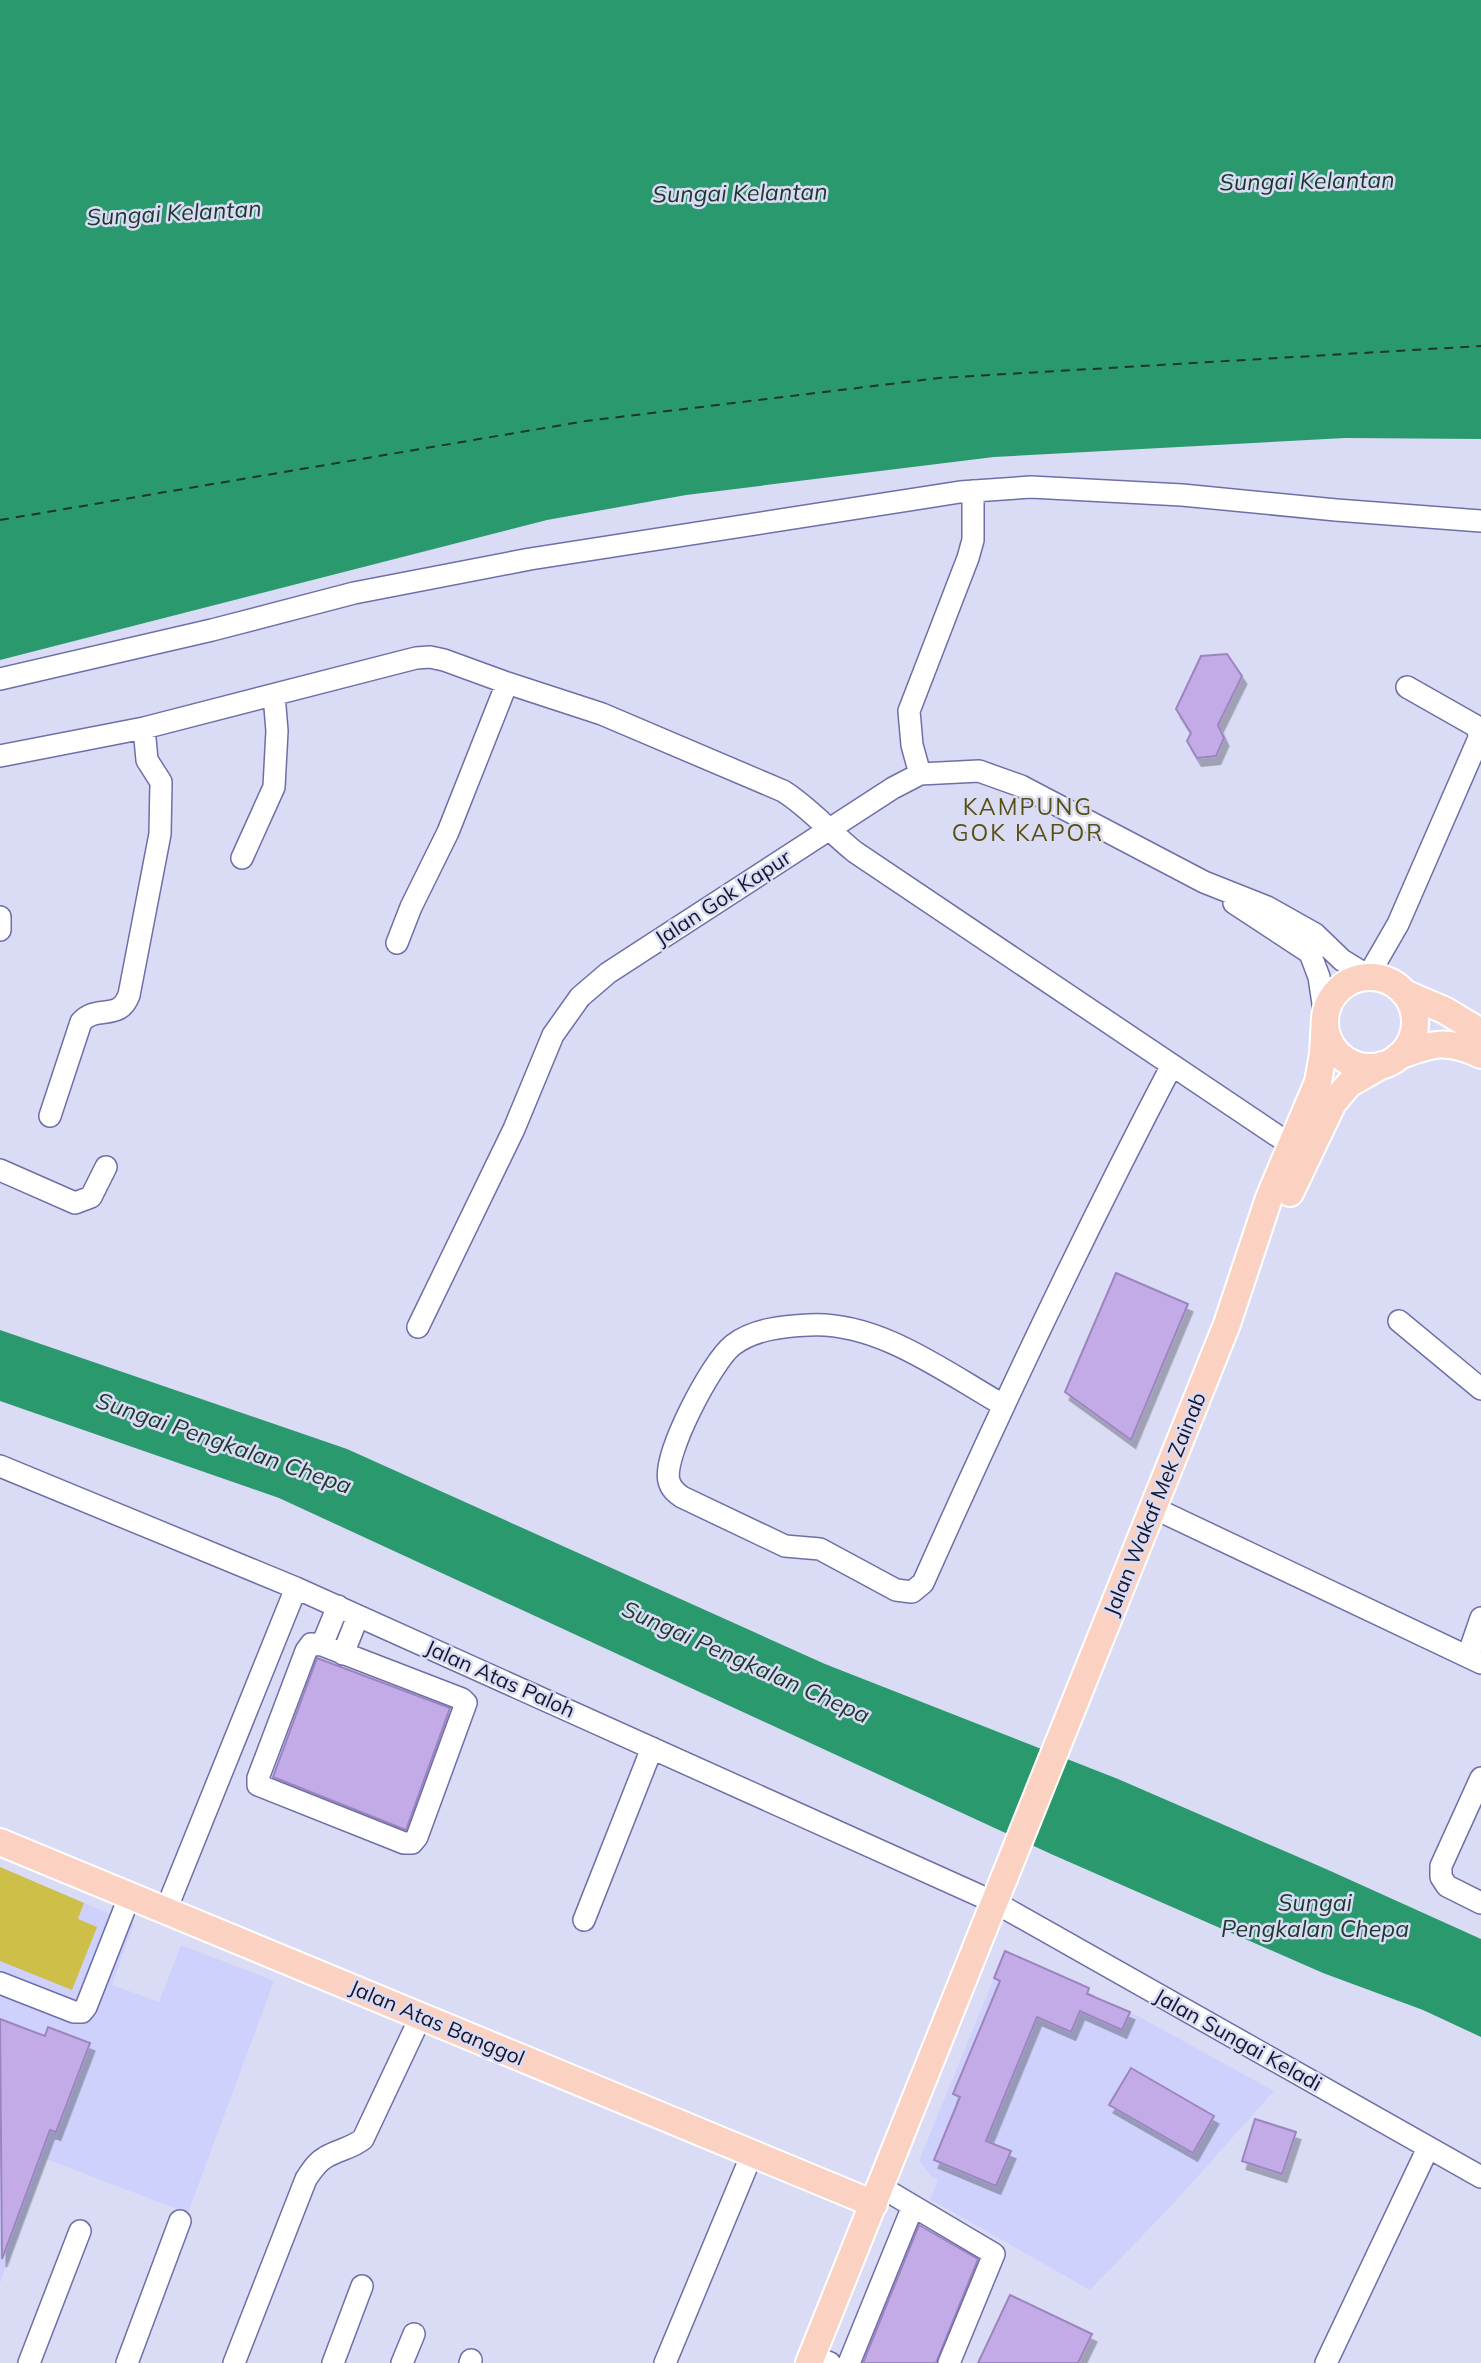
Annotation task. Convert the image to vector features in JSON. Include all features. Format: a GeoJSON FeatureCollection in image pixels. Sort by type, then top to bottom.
{"type":"FeatureCollection","features":[{"type":"Feature","properties":{"kind":"main road"},"geometry":{"type":"LineString","coordinates":[[1368,976],[1382,978],[1404,993],[1412,1005],[1415,1019],[1408,1046],[1390,1061],[1361,1065],[1341,1056],[1328,1038],[1325,1017],[1328,1004],[1344,984],[1368,976]]}},
{"type":"Feature","properties":{"kind":"main road"},"geometry":{"type":"LineString","coordinates":[[1404,993],[1444,1010],[1481,1032]]}},
{"type":"Feature","properties":{"kind":"main road","name":"Jalan Wakaf Mek Zainab"},"geometry":{"type":"LineString","coordinates":[[817,2361],[877,2195],[1227,1324],[1269,1198],[1318,1082],[1325,1017]]}},
{"type":"Feature","properties":{"kind":"main road","name":"Jalan Wakaf Mek Zainab"},"geometry":{"type":"LineString","coordinates":[[1227,1324],[1327,1113],[1349,1084],[1390,1061],[1428,1045],[1455,1044],[1481,1055]]}},
{"type":"Feature","properties":{"kind":"main road","name":"Jalan Atas Banggol"},"geometry":{"type":"LineString","coordinates":[[0,1842],[752,2154],[877,2195]]}},
{"type":"Feature","properties":{"kind":"street"},"geometry":{"type":"LineString","coordinates":[[0,679],[212,630],[354,593],[516,562],[973,491],[1031,487],[1182,495],[1481,521]]}},
{"type":"Feature","properties":{"kind":"street"},"geometry":{"type":"LineString","coordinates":[[920,774],[912,746],[909,711],[968,558],[973,540],[973,491]]}},
{"type":"Feature","properties":{"kind":"street"},"geometry":{"type":"LineString","coordinates":[[0,756],[144,728],[416,659],[430,657],[444,660],[602,714],[783,791],[855,852],[1292,1145]]}},
{"type":"Feature","properties":{"kind":"street"},"geometry":{"type":"LineString","coordinates":[[397,943],[411,907],[448,832],[507,683]]}},
{"type":"Feature","properties":{"kind":"street"},"geometry":{"type":"LineString","coordinates":[[1368,976],[1398,924],[1479,738],[1478,728],[1474,725],[1407,687]]}},
{"type":"Feature","properties":{"kind":"street"},"geometry":{"type":"LineString","coordinates":[[242,858],[274,787],[277,731],[274,695]]}},
{"type":"Feature","properties":{"kind":"street"},"geometry":{"type":"LineString","coordinates":[[50,1116],[81,1022],[92,1014],[116,1011],[122,1007],[129,995],[160,834],[161,782],[148,760],[144,728]]}},
{"type":"Feature","properties":{"kind":"street","name":"Jalan Gok Kapur"},"geometry":{"type":"LineString","coordinates":[[418,1327],[514,1129],[553,1035],[580,996],[607,973],[892,788],[920,774],[979,771],[1021,786],[1204,882],[1267,907],[1321,939],[1342,960],[1368,976]]}},
{"type":"Feature","properties":{"kind":"street","name":"Jalan Gok Kapur"},"geometry":{"type":"LineString","coordinates":[[1204,882],[1310,953],[1319,976],[1325,1017]]}},
{"type":"Feature","properties":{"kind":"street"},"geometry":{"type":"LineString","coordinates":[[0,917],[0,930]]}},
{"type":"Feature","properties":{"kind":"street"},"geometry":{"type":"LineString","coordinates":[[1003,1405],[899,1346],[872,1334],[844,1327],[811,1324],[755,1333],[732,1345],[700,1390],[672,1453],[668,1480],[673,1490],[682,1497],[785,1546],[820,1549],[897,1590],[912,1592],[923,1583],[1003,1405],[1108,1186],[1172,1065]]}},
{"type":"Feature","properties":{"kind":"street"},"geometry":{"type":"LineString","coordinates":[[0,1170],[75,1203],[91,1196],[106,1167]]}},
{"type":"Feature","properties":{"kind":"street"},"geometry":{"type":"LineString","coordinates":[[1399,1321],[1481,1389]]}},
{"type":"Feature","properties":{"kind":"street","name":"Jalan Atas Paloh"},"geometry":{"type":"LineString","coordinates":[[0,1466],[338,1606],[996,1903]]}},
{"type":"Feature","properties":{"kind":"street"},"geometry":{"type":"LineString","coordinates":[[1154,1508],[1474,1660],[1481,1618]]}},
{"type":"Feature","properties":{"kind":"street"},"geometry":{"type":"LineString","coordinates":[[166,1910],[296,1588]]}},
{"type":"Feature","properties":{"kind":"street"},"geometry":{"type":"LineString","coordinates":[[322,1645],[338,1606]]}},
{"type":"Feature","properties":{"kind":"street"},"geometry":{"type":"LineString","coordinates":[[343,1654],[358,1616]]}},
{"type":"Feature","properties":{"kind":"street"},"geometry":{"type":"LineString","coordinates":[[223,1769],[257,1781],[263,1788],[404,1843],[415,1840],[466,1703],[462,1699],[322,1645],[311,1644],[257,1781]]}},
{"type":"Feature","properties":{"kind":"street"},"geometry":{"type":"LineString","coordinates":[[584,1920],[652,1748]]}},
{"type":"Feature","properties":{"kind":"street"},"geometry":{"type":"LineString","coordinates":[[1481,1778],[1441,1866],[1441,1877],[1447,1886],[1481,1903]]}},
{"type":"Feature","properties":{"kind":"street"},"geometry":{"type":"LineString","coordinates":[[0,1983],[74,2012],[82,2012],[130,1895]]}},
{"type":"Feature","properties":{"kind":"street","name":"Jalan Sungai Keladi"},"geometry":{"type":"LineString","coordinates":[[996,1903],[1481,2177]]}},
{"type":"Feature","properties":{"kind":"street"},"geometry":{"type":"LineString","coordinates":[[234,2363],[306,2179],[317,2163],[363,2139],[421,2016]]}},
{"type":"Feature","properties":{"kind":"street"},"geometry":{"type":"LineString","coordinates":[[1325,2363],[1428,2148]]}},
{"type":"Feature","properties":{"kind":"street"},"geometry":{"type":"LineString","coordinates":[[665,2363],[752,2154]]}},
{"type":"Feature","properties":{"kind":"street"},"geometry":{"type":"LineString","coordinates":[[877,2195],[914,2206],[994,2254],[949,2363]]}},
{"type":"Feature","properties":{"kind":"street"},"geometry":{"type":"LineString","coordinates":[[849,2363],[914,2206]]}},
{"type":"Feature","properties":{"kind":"street"},"geometry":{"type":"LineString","coordinates":[[127,2363],[180,2221]]}},
{"type":"Feature","properties":{"kind":"street"},"geometry":{"type":"LineString","coordinates":[[29,2363],[80,2231]]}},
{"type":"Feature","properties":{"kind":"street"},"geometry":{"type":"LineString","coordinates":[[334,2363],[362,2286]]}},
{"type":"Feature","properties":{"kind":"street"},"geometry":{"type":"LineString","coordinates":[[402,2363],[414,2334]]}},
{"type":"Feature","properties":{"kind":"shaded area"},"geometry":{"type":"Polygon","coordinates":[[[0,1867],[134,1924],[112,1985],[159,2002],[181,1945],[274,1981],[188,2213],[46,2159],[0,2283],[0,1867]]]}},
{"type":"Feature","properties":{"kind":"shaded area"},"geometry":{"type":"Polygon","coordinates":[[[0,1867],[84,1903],[78,1919],[97,1927],[72,1990],[0,1961],[0,1867]]]}},
{"type":"Feature","properties":{"kind":"shaded area"},"geometry":{"type":"Polygon","coordinates":[[[1005,1951],[1087,1994],[1136,2015],[1274,2091],[1173,2204],[1090,2290],[930,2199],[938,2180],[931,2176],[919,2161],[1005,1951]]]}},
{"type":"Feature","properties":{"kind":"water","name":"Sungai Kelantan"},"geometry":{"type":"Polygon","coordinates":[[[0,0],[1481,0],[1481,439],[1345,438],[994,457],[686,495],[547,520],[0,660],[0,0]]]}},
{"type":"Feature","properties":{"kind":"water","name":"Sungai Pengkalan Chepa"},"geometry":{"type":"Polygon","coordinates":[[[0,1330],[347,1449],[825,1664],[1118,1779],[1481,1939],[1481,2037],[1423,2010],[1323,1973],[1051,1854],[279,1498],[0,1401],[0,1330]]]}},
{"type":"Feature","properties":{"kind":"building"},"geometry":{"type":"Polygon","coordinates":[[[1227,654],[1242,676],[1218,725],[1224,738],[1216,756],[1197,758],[1187,741],[1191,733],[1176,709],[1201,656],[1227,654]]]}},
{"type":"Feature","properties":{"kind":"building"},"geometry":{"type":"Polygon","coordinates":[[[1116,1273],[1188,1304],[1131,1440],[1065,1392],[1116,1273]]]}},
{"type":"Feature","properties":{"kind":"building"},"geometry":{"type":"Polygon","coordinates":[[[317,1658],[450,1708],[406,1830],[273,1777],[317,1658]]]}},
{"type":"Feature","properties":{"kind":"building"},"geometry":{"type":"Polygon","coordinates":[[[1005,1951],[1089,1988],[1087,1994],[1130,2012],[1122,2030],[1080,2011],[1071,2032],[1037,2017],[986,2141],[1011,2151],[996,2186],[934,2160],[960,2097],[953,2094],[1000,1981],[994,1978],[1005,1951]]]}},
{"type":"Feature","properties":{"kind":"building"},"geometry":{"type":"Polygon","coordinates":[[[0,2019],[45,2036],[48,2027],[90,2043],[56,2132],[50,2130],[2,2259],[0,2019]]]}},
{"type":"Feature","properties":{"kind":"building"},"geometry":{"type":"Polygon","coordinates":[[[1131,2068],[1214,2116],[1193,2153],[1109,2105],[1131,2068]]]}},
{"type":"Feature","properties":{"kind":"building"},"geometry":{"type":"Polygon","coordinates":[[[1255,2119],[1296,2132],[1282,2174],[1242,2161],[1255,2119]]]}},
{"type":"Feature","properties":{"kind":"building"},"geometry":{"type":"Polygon","coordinates":[[[919,2225],[978,2259],[936,2363],[863,2363],[919,2225]]]}},
{"type":"Feature","properties":{"kind":"building"},"geometry":{"type":"Polygon","coordinates":[[[1010,2295],[1092,2334],[1078,2363],[978,2363],[1010,2295]]]}},
{"type":"Feature","properties":{"kind":"ferry route"},"geometry":{"type":"LineString","coordinates":[[0,520],[586,421],[939,378],[1481,346]]}},
{"type":"Feature","properties":{"kind":"district","name":"KAMPUNG GOK KAPOR"},"geometry":{"type":"Point","coordinates":[1028,820]}}]}
